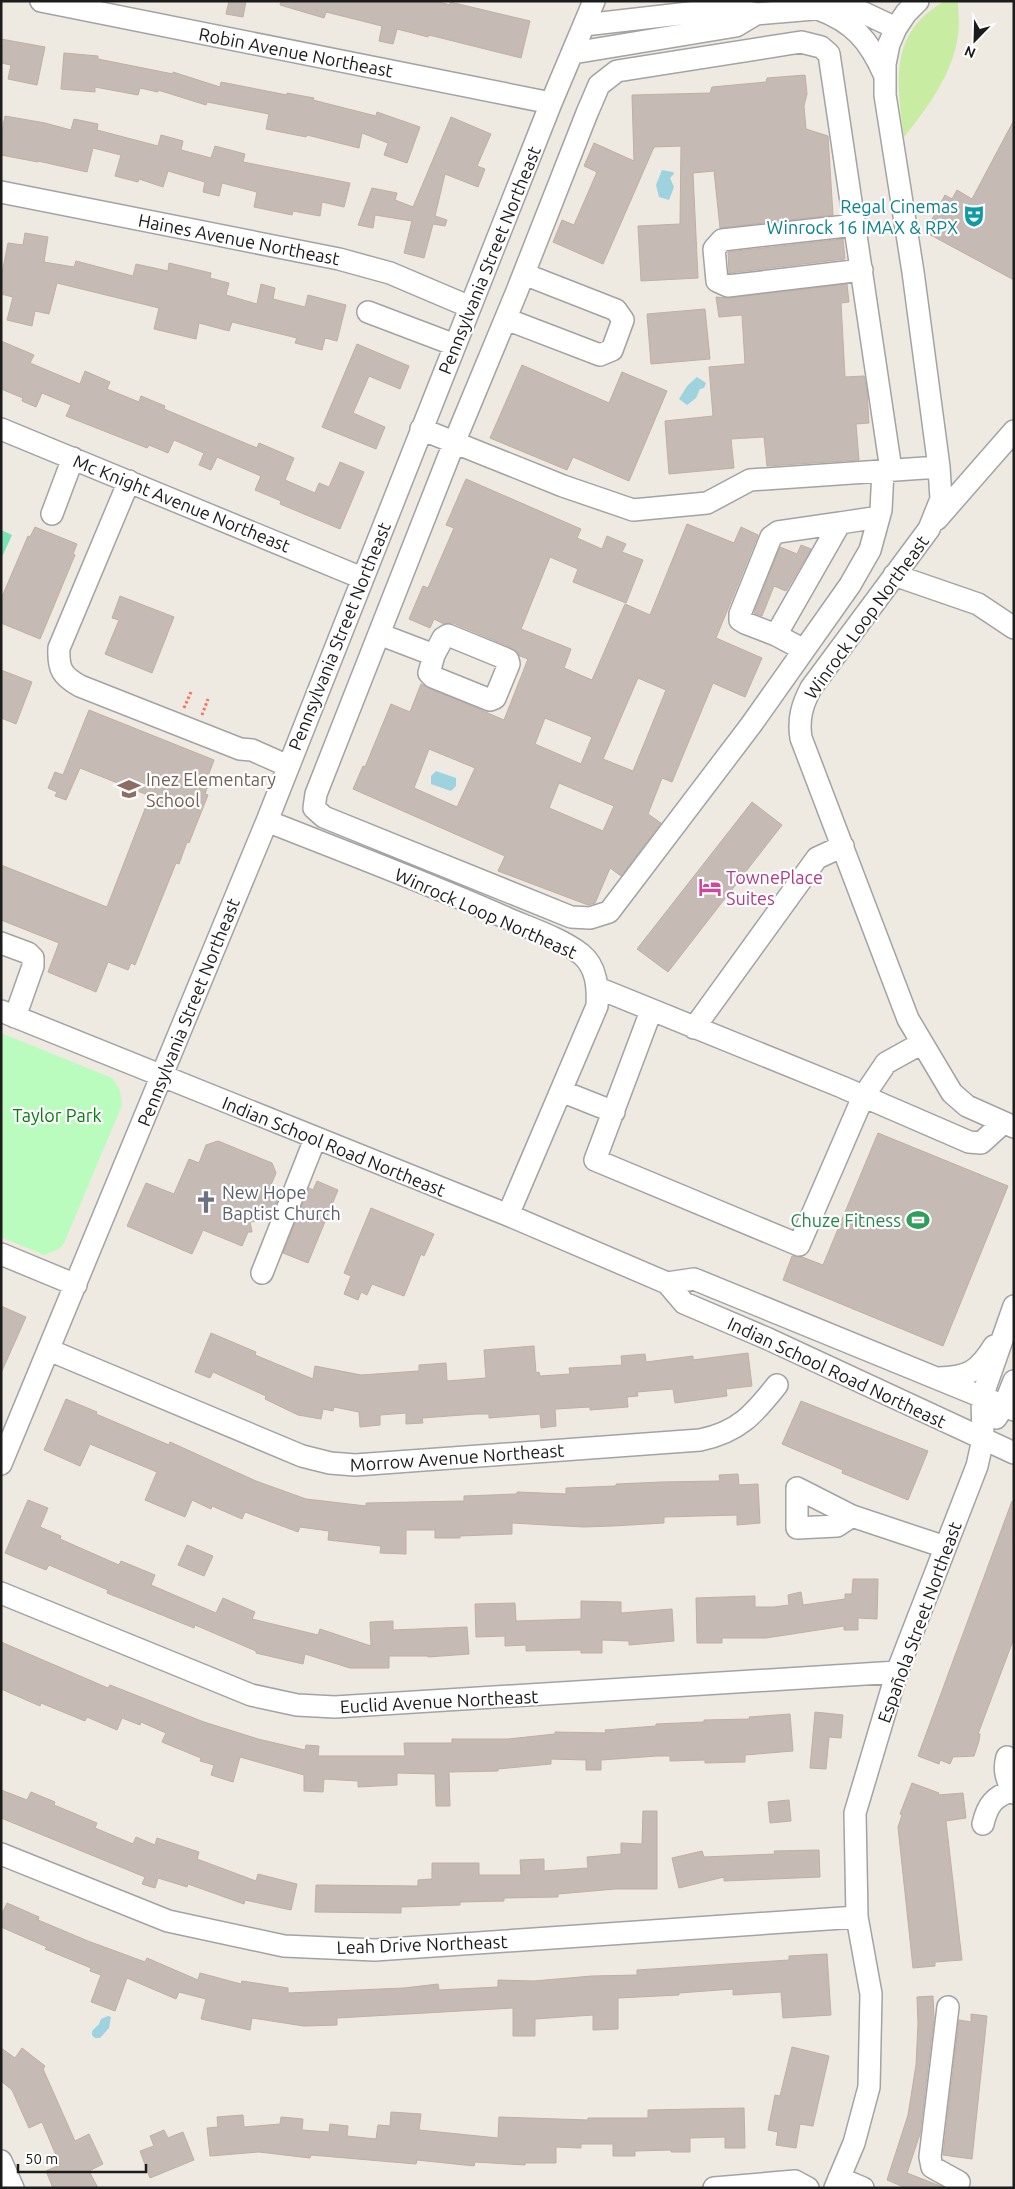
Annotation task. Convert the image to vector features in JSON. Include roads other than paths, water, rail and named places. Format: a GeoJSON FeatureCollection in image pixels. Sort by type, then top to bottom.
{"type":"FeatureCollection","features":[{"type":"Feature","properties":{"kind":"street","name":"Robin Avenue Northeast"},"geometry":{"type":"LineString","coordinates":[[42,1],[551,104]]}},
{"type":"Feature","properties":{"kind":"street","name":"Pennsylvania Street Northeast"},"geometry":{"type":"LineString","coordinates":[[1,1464],[266,821],[551,104],[594,1]]}},
{"type":"Feature","properties":{"kind":"street","name":"Winrock Loop Northeast"},"geometry":{"type":"LineString","coordinates":[[918,1],[906,13],[896,28],[889,44],[884,74],[885,95],[939,467],[941,499],[929,529],[817,678],[805,700],[801,713],[801,738],[908,1019],[946,1084],[959,1100],[977,1111],[1008,1125]]}},
{"type":"Feature","properties":{"kind":"street","name":"Winrock Loop Northeast"},"geometry":{"type":"LineString","coordinates":[[584,25],[732,8],[756,14],[821,5],[849,6],[896,28]]}},
{"type":"Feature","properties":{"kind":"street","name":"Winrock Loop Northeast"},"geometry":{"type":"LineString","coordinates":[[821,5],[839,17],[863,38],[875,55],[884,74]]}},
{"type":"Feature","properties":{"kind":"street","name":"Winrock Loop Northeast"},"geometry":{"type":"LineString","coordinates":[[573,53],[736,26],[756,14]]}},
{"type":"Feature","properties":{"kind":"street"},"geometry":{"type":"LineString","coordinates":[[801,42],[821,47],[829,54],[862,270],[887,471],[879,517],[870,550],[850,585],[751,725],[609,912],[590,918],[571,917],[324,818],[314,808],[316,794],[454,442],[506,319],[599,86],[617,71],[801,42]]}},
{"type":"Feature","properties":{"kind":"street","name":"Haines Avenue Northeast"},"geometry":{"type":"LineString","coordinates":[[1,192],[339,258],[390,274],[470,307]]}},
{"type":"Feature","properties":{"kind":"street"},"geometry":{"type":"LineString","coordinates":[[855,225],[722,240],[714,249],[718,281],[728,286],[862,270]]}},
{"type":"Feature","properties":{"kind":"street"},"geometry":{"type":"LineString","coordinates":[[506,319],[600,355],[612,350],[623,320],[616,310],[524,274]]}},
{"type":"Feature","properties":{"kind":"street"},"geometry":{"type":"LineString","coordinates":[[368,312],[455,345]]}},
{"type":"Feature","properties":{"kind":"street","name":"Mc Knight Avenue Northeast"},"geometry":{"type":"LineString","coordinates":[[1,429],[362,578]]}},
{"type":"Feature","properties":{"kind":"street"},"geometry":{"type":"LineString","coordinates":[[421,429],[563,486],[633,510],[707,502],[750,480],[939,467]]}},
{"type":"Feature","properties":{"kind":"street"},"geometry":{"type":"LineString","coordinates":[[929,529],[1014,431]]}},
{"type":"Feature","properties":{"kind":"street"},"geometry":{"type":"LineString","coordinates":[[52,514],[74,458]]}},
{"type":"Feature","properties":{"kind":"street"},"geometry":{"type":"LineString","coordinates":[[129,481],[59,648],[58,663],[62,671],[68,679],[80,686],[240,749],[252,750],[288,766]]}},
{"type":"Feature","properties":{"kind":"street"},"geometry":{"type":"LineString","coordinates":[[804,650],[776,635],[740,620],[740,614],[771,537],[778,532],[879,517]]}},
{"type":"Feature","properties":{"kind":"street"},"geometry":{"type":"LineString","coordinates":[[776,635],[840,522]]}},
{"type":"Feature","properties":{"kind":"street"},"geometry":{"type":"LineString","coordinates":[[894,575],[978,604],[1014,628]]}},
{"type":"Feature","properties":{"kind":"street"},"geometry":{"type":"LineString","coordinates":[[379,634],[434,655]]}},
{"type":"Feature","properties":{"kind":"street","name":"Winrock Loop Northeast"},"geometry":{"type":"LineString","coordinates":[[266,821],[473,903],[557,941],[582,955],[592,968],[598,988],[597,1006],[508,1215]]}},
{"type":"Feature","properties":{"kind":"street"},"geometry":{"type":"LineString","coordinates":[[694,1028],[817,858],[843,846]]}},
{"type":"Feature","properties":{"kind":"street"},"geometry":{"type":"LineString","coordinates":[[1,943],[28,953],[32,958],[34,966],[8,1014]]}},
{"type":"Feature","properties":{"kind":"street"},"geometry":{"type":"LineString","coordinates":[[598,988],[968,1142],[981,1143],[1008,1125]]}},
{"type":"Feature","properties":{"kind":"street"},"geometry":{"type":"LineString","coordinates":[[651,1010],[595,1160],[799,1245],[863,1097],[886,1063],[922,1043]]}},
{"type":"Feature","properties":{"kind":"street","name":"Indian School Road Northeast"},"geometry":{"type":"LineString","coordinates":[[8,1014],[508,1215],[667,1282],[694,1280],[1009,1408]]}},
{"type":"Feature","properties":{"kind":"street"},"geometry":{"type":"LineString","coordinates":[[561,1091],[614,1112]]}},
{"type":"Feature","properties":{"kind":"street"},"geometry":{"type":"LineString","coordinates":[[262,1273],[315,1139]]}},
{"type":"Feature","properties":{"kind":"street"},"geometry":{"type":"LineString","coordinates":[[1,1254],[76,1285]]}},
{"type":"Feature","properties":{"kind":"street","name":"Indian School Road Northeast"},"geometry":{"type":"LineString","coordinates":[[667,1282],[684,1303],[766,1338],[1014,1453]]}},
{"type":"Feature","properties":{"kind":"street"},"geometry":{"type":"LineString","coordinates":[[983,1439],[982,1397],[1004,1329],[1014,1306]]}},
{"type":"Feature","properties":{"kind":"street"},"geometry":{"type":"LineString","coordinates":[[935,1378],[953,1378],[974,1371],[986,1358],[1004,1329]]}},
{"type":"Feature","properties":{"kind":"street","name":"Morrow Avenue Northeast"},"geometry":{"type":"LineString","coordinates":[[49,1350],[302,1456],[330,1463],[355,1465],[700,1440],[714,1437],[737,1427],[755,1412],[777,1385]]}},
{"type":"Feature","properties":{"kind":"street"},"geometry":{"type":"LineString","coordinates":[[983,1439],[1009,1408],[1014,1381]]}},
{"type":"Feature","properties":{"kind":"street","name":"Española Street Northeast"},"geometry":{"type":"LineString","coordinates":[[837,2183],[854,2143],[869,2087],[871,1994],[858,1917],[855,1813],[897,1672],[977,1466],[983,1439]]}},
{"type":"Feature","properties":{"kind":"street"},"geometry":{"type":"LineString","coordinates":[[852,1516],[945,1547]]}},
{"type":"Feature","properties":{"kind":"street","name":"Euclid Avenue Northeast"},"geometry":{"type":"LineString","coordinates":[[1,1593],[251,1695],[297,1705],[334,1707],[897,1672]]}},
{"type":"Feature","properties":{"kind":"street"},"geometry":{"type":"LineString","coordinates":[[983,1824],[986,1812],[998,1795],[1013,1792],[1005,1774],[1007,1757]]}},
{"type":"Feature","properties":{"kind":"street","name":"Leah Drive Northeast"},"geometry":{"type":"LineString","coordinates":[[1,1854],[168,1921],[284,1946],[375,1950],[858,1917]]}},
{"type":"Feature","properties":{"kind":"street"},"geometry":{"type":"LineString","coordinates":[[948,2008],[930,2157],[932,2167],[960,2182]]}},
{"type":"Feature","properties":{"kind":"street"},"geometry":{"type":"LineString","coordinates":[[1,2161],[13,2188]]}},
{"type":"Feature","properties":{"kind":"street"},"geometry":{"type":"LineString","coordinates":[[714,2188],[795,2181],[808,2188]]}},
{"type":"Feature","properties":{"kind":"street"},"geometry":{"type":"LineString","coordinates":[[837,2183],[863,2188]]}},
{"type":"Feature","properties":{"kind":"water"},"geometry":{"type":"Polygon","coordinates":[[[662,170],[673,172],[674,174],[670,178],[674,187],[669,200],[659,197],[656,185],[662,170]]]}},
{"type":"Feature","properties":{"kind":"water"},"geometry":{"type":"Polygon","coordinates":[[[697,377],[706,383],[704,388],[700,389],[696,398],[687,405],[679,399],[687,386],[697,377]]]}},
{"type":"Feature","properties":{"kind":"water"},"geometry":{"type":"Polygon","coordinates":[[[436,771],[456,778],[456,786],[451,791],[431,784],[431,776],[436,771]]]}},
{"type":"Feature","properties":{"kind":"water"},"geometry":{"type":"Polygon","coordinates":[[[108,2016],[111,2017],[109,2028],[100,2038],[95,2038],[92,2035],[92,2031],[101,2019],[108,2016]]]}},
{"type":"Feature","properties":{"kind":"place","name":"Regal Cinemas Winrock 16 IMAX & RPX"},"geometry":{"type":"Point","coordinates":[974,216]}},
{"type":"Feature","properties":{"kind":"place","name":"Inez Elementary School"},"geometry":{"type":"Point","coordinates":[129,789]}},
{"type":"Feature","properties":{"kind":"place","name":"TownePlace Suites"},"geometry":{"type":"Point","coordinates":[710,887]}},
{"type":"Feature","properties":{"kind":"place","name":"New Hope Baptist Church"},"geometry":{"type":"Point","coordinates":[206,1202]}},
{"type":"Feature","properties":{"kind":"place","name":"Chuze Fitness"},"geometry":{"type":"Point","coordinates":[918,1220]}},
{"type":"Feature","properties":{"kind":"park label","name":"Taylor Park"},"geometry":{"type":"Point","coordinates":[57,1115]}}]}
